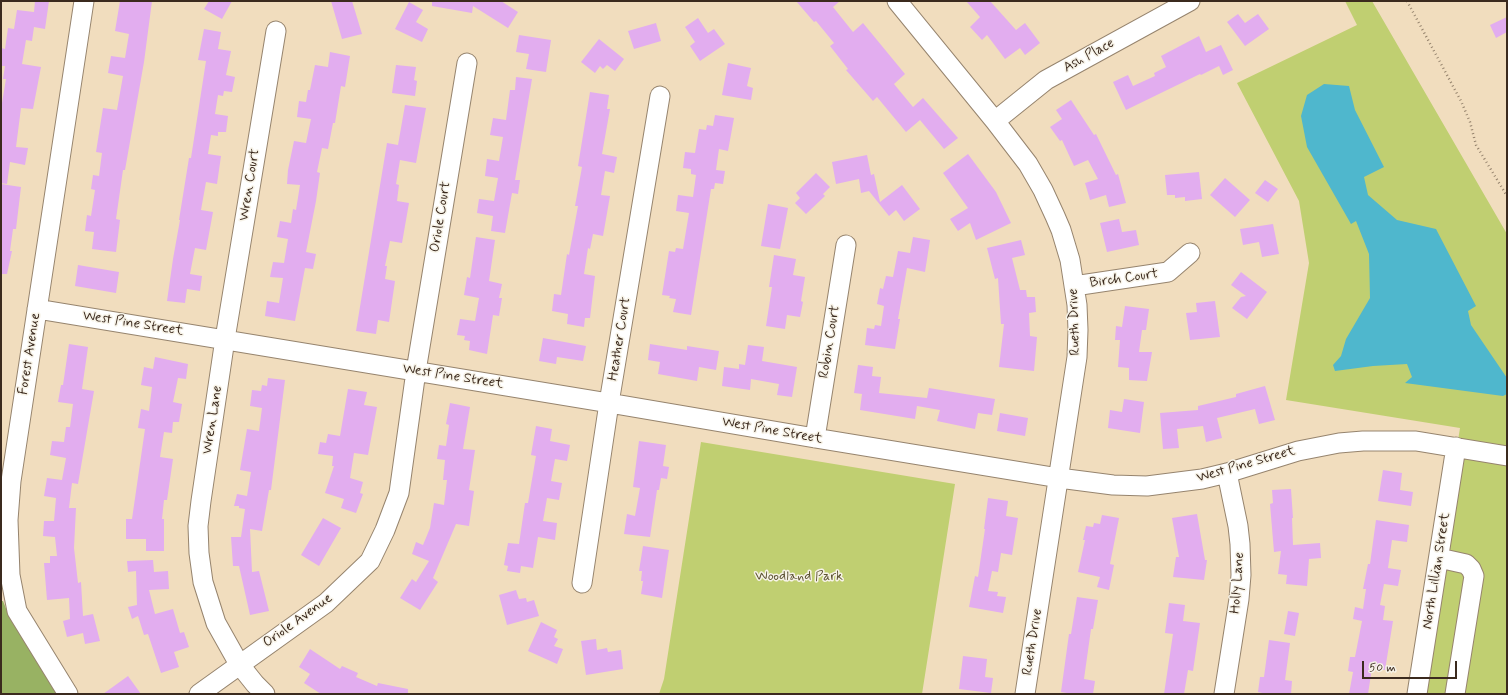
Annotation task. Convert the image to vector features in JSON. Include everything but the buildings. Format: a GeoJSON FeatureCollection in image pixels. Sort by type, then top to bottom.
{"type":"FeatureCollection","features":[{"type":"Feature","properties":{"kind":"street","name":"Forest Avenue"},"geometry":{"type":"LineString","coordinates":[[68,694],[18,611],[13,593],[8,557],[9,500],[84,1]]}},
{"type":"Feature","properties":{"kind":"street","name":"Rueth Drive"},"geometry":{"type":"LineString","coordinates":[[897,1],[995,121],[1028,164],[1050,203],[1066,246],[1074,286],[1078,318],[1077,357],[1025,694]]}},
{"type":"Feature","properties":{"kind":"street","name":"Ash Place"},"geometry":{"type":"LineString","coordinates":[[995,121],[1046,80],[1190,1]]}},
{"type":"Feature","properties":{"kind":"street","name":"Wren Court"},"geometry":{"type":"LineString","coordinates":[[225,339],[276,32]]}},
{"type":"Feature","properties":{"kind":"street","name":"Oriole Court"},"geometry":{"type":"LineString","coordinates":[[416,371],[467,63]]}},
{"type":"Feature","properties":{"kind":"street","name":"Heather Court"},"geometry":{"type":"LineString","coordinates":[[582,583],[609,403],[660,96]]}},
{"type":"Feature","properties":{"kind":"street","name":"Robin Court"},"geometry":{"type":"LineString","coordinates":[[815,438],[846,245]]}},
{"type":"Feature","properties":{"kind":"street","name":"Birch Court"},"geometry":{"type":"LineString","coordinates":[[1074,286],[1168,272],[1190,253]]}},
{"type":"Feature","properties":{"kind":"street","name":"West Pine Street"},"geometry":{"type":"LineString","coordinates":[[37,309],[1059,478],[1113,485],[1147,486],[1195,480],[1227,473],[1298,451],[1339,443],[1363,441],[1401,440],[1456,447],[1507,456]]}},
{"type":"Feature","properties":{"kind":"street","name":"Wren Lane"},"geometry":{"type":"LineString","coordinates":[[225,339],[201,501],[198,538],[203,582],[216,623],[239,664],[264,694]]}},
{"type":"Feature","properties":{"kind":"street","name":"Oriole Avenue"},"geometry":{"type":"LineString","coordinates":[[198,694],[326,603],[370,561],[385,530],[400,493],[416,371]]}},
{"type":"Feature","properties":{"kind":"street","name":"North Lillian Street"},"geometry":{"type":"LineString","coordinates":[[1418,694],[1456,447]]}},
{"type":"Feature","properties":{"kind":"street","name":"Holly Lane"},"geometry":{"type":"LineString","coordinates":[[1224,694],[1239,599],[1241,575],[1238,526],[1227,473]]}},
{"type":"Feature","properties":{"kind":"street"},"geometry":{"type":"LineString","coordinates":[[1439,558],[1466,564],[1471,569],[1474,576],[1455,694]]}},
{"type":"Feature","properties":{"kind":"path"},"geometry":{"type":"LineString","coordinates":[[1407,1],[1461,101],[1470,122],[1476,145],[1507,196]]}},
{"type":"Feature","properties":{"kind":"green space"},"geometry":{"type":"Polygon","coordinates":[[[1345,1],[1372,1],[1507,234],[1507,694],[1417,694],[1460,428],[1286,400],[1309,263],[1299,201],[1237,83],[1357,25],[1345,1]]]}},
{"type":"Feature","properties":{"kind":"green space","name":"Woodland Park"},"geometry":{"type":"Polygon","coordinates":[[[701,442],[955,484],[922,694],[659,694],[664,679],[701,442]]]}},
{"type":"Feature","properties":{"kind":"green space"},"geometry":{"type":"Polygon","coordinates":[[[1,601],[3,601],[9,616],[57,694],[1,694],[1,601]]]}},
{"type":"Feature","properties":{"kind":"water"},"geometry":{"type":"Polygon","coordinates":[[[1324,84],[1349,86],[1355,110],[1384,167],[1364,177],[1368,195],[1397,220],[1436,229],[1476,306],[1468,311],[1471,325],[1507,378],[1507,394],[1503,396],[1405,383],[1412,377],[1407,364],[1373,366],[1335,371],[1333,365],[1341,356],[1346,339],[1370,298],[1369,254],[1356,221],[1351,224],[1307,147],[1301,116],[1307,95],[1324,84]]]}}]}
